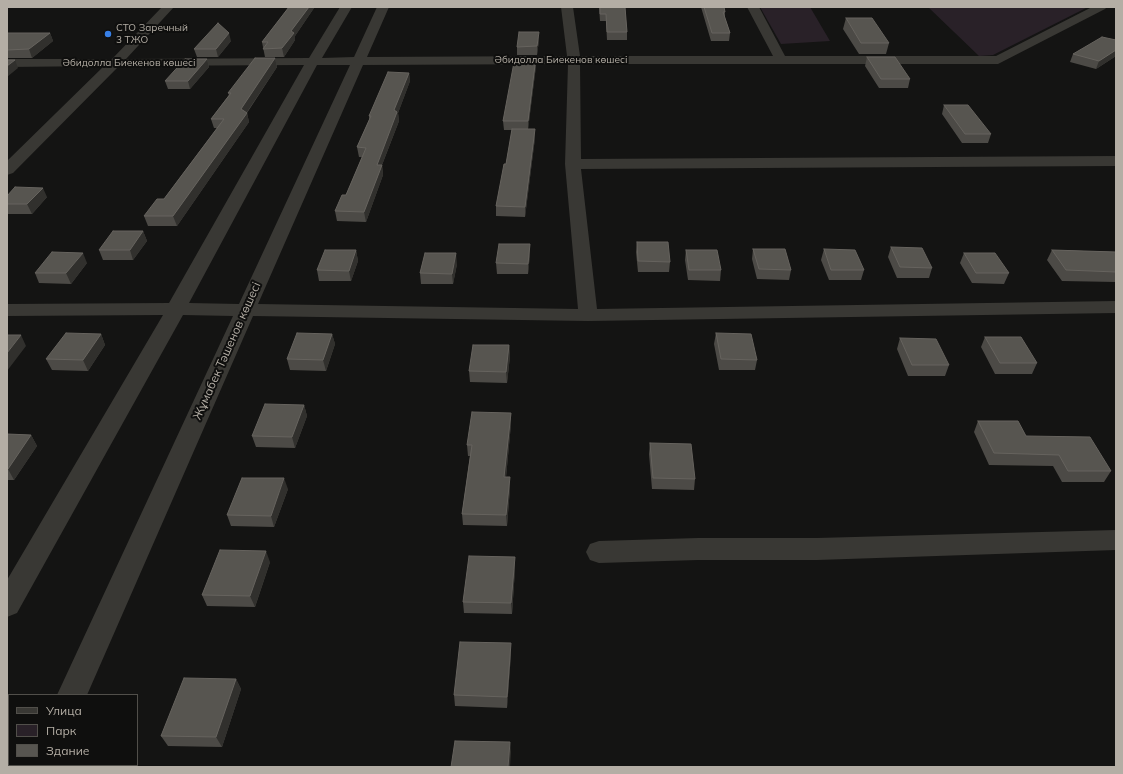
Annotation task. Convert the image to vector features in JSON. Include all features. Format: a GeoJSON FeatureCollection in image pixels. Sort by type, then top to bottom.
{"type":"FeatureCollection","features":[{"type":"Feature","properties":{"kind":"street"},"geometry":{"type":"LineString","coordinates":[[11,164],[115,64],[168,7]]}},
{"type":"Feature","properties":{"kind":"street"},"geometry":{"type":"LineString","coordinates":[[7,605],[176,309],[312,63],[346,7]]}},
{"type":"Feature","properties":{"kind":"street","name":"Жұмабек Тәшенов көшесі"},"geometry":{"type":"LineString","coordinates":[[72,694],[383,7]]}},
{"type":"Feature","properties":{"kind":"street"},"geometry":{"type":"LineString","coordinates":[[567,7],[574,60],[573,164],[588,315]]}},
{"type":"Feature","properties":{"kind":"street"},"geometry":{"type":"LineString","coordinates":[[753,7],[781,60]]}},
{"type":"Feature","properties":{"kind":"street","name":"Әбидолла Биекенов көшесі"},"geometry":{"type":"LineString","coordinates":[[7,63],[115,64],[574,60],[998,60],[1101,7]]}},
{"type":"Feature","properties":{"kind":"street"},"geometry":{"type":"LineString","coordinates":[[573,164],[1116,161]]}},
{"type":"Feature","properties":{"kind":"street"},"geometry":{"type":"LineString","coordinates":[[7,310],[176,309],[588,315],[1116,307]]}},
{"type":"Feature","properties":{"kind":"street"},"geometry":{"type":"LineString","coordinates":[[599,552],[698,548],[817,549],[1116,540]]}},
{"type":"Feature","properties":{"kind":"green space"},"geometry":{"type":"Polygon","coordinates":[[[760,7],[810,7],[830,41],[781,44],[760,7]]]}},
{"type":"Feature","properties":{"kind":"green space"},"geometry":{"type":"Polygon","coordinates":[[[928,7],[1088,7],[993,55],[979,56],[928,7]]]}},
{"type":"Feature","properties":{"kind":"building"},"geometry":{"type":"Polygon","coordinates":[[[289,7],[309,7],[291,31],[294,33],[282,48],[263,49],[268,42],[262,42],[289,7]]]}},
{"type":"Feature","properties":{"kind":"building"},"geometry":{"type":"Polygon","coordinates":[[[600,7],[625,7],[627,32],[607,32],[606,14],[600,14],[600,7]]]}},
{"type":"Feature","properties":{"kind":"building"},"geometry":{"type":"Polygon","coordinates":[[[704,7],[724,7],[725,12],[723,12],[730,33],[712,33],[704,7]]]}},
{"type":"Feature","properties":{"kind":"building"},"geometry":{"type":"Polygon","coordinates":[[[846,18],[872,18],[889,43],[861,43],[846,18]]]}},
{"type":"Feature","properties":{"kind":"building"},"geometry":{"type":"Polygon","coordinates":[[[218,23],[229,33],[216,49],[194,49],[218,23]]]}},
{"type":"Feature","properties":{"kind":"building"},"geometry":{"type":"Polygon","coordinates":[[[519,32],[539,32],[537,46],[517,47],[519,32]]]}},
{"type":"Feature","properties":{"kind":"building"},"geometry":{"type":"Polygon","coordinates":[[[7,33],[50,33],[29,49],[7,50],[7,33]]]}},
{"type":"Feature","properties":{"kind":"building"},"geometry":{"type":"Polygon","coordinates":[[[1102,37],[1116,40],[1116,50],[1099,61],[1073,54],[1102,37]]]}},
{"type":"Feature","properties":{"kind":"building"},"geometry":{"type":"Polygon","coordinates":[[[515,57],[536,57],[528,121],[503,121],[515,57]]]}},
{"type":"Feature","properties":{"kind":"building"},"geometry":{"type":"Polygon","coordinates":[[[867,57],[895,57],[910,79],[881,79],[867,57]]]}},
{"type":"Feature","properties":{"kind":"building"},"geometry":{"type":"Polygon","coordinates":[[[255,58],[275,58],[241,109],[247,113],[173,216],[144,216],[157,199],[164,199],[224,119],[211,119],[231,93],[228,93],[255,58]]]}},
{"type":"Feature","properties":{"kind":"building"},"geometry":{"type":"Polygon","coordinates":[[[185,59],[207,59],[188,81],[165,81],[185,59]]]}},
{"type":"Feature","properties":{"kind":"building"},"geometry":{"type":"Polygon","coordinates":[[[7,60],[15,60],[7,66],[7,60]]]}},
{"type":"Feature","properties":{"kind":"building"},"geometry":{"type":"Polygon","coordinates":[[[388,72],[409,73],[394,110],[397,112],[377,165],[382,165],[364,212],[335,211],[342,195],[346,195],[366,148],[357,147],[388,72]]]}},
{"type":"Feature","properties":{"kind":"building"},"geometry":{"type":"Polygon","coordinates":[[[944,105],[968,105],[991,134],[965,134],[944,105]]]}},
{"type":"Feature","properties":{"kind":"building"},"geometry":{"type":"Polygon","coordinates":[[[512,129],[535,129],[525,207],[496,206],[504,164],[506,164],[512,129]]]}},
{"type":"Feature","properties":{"kind":"building"},"geometry":{"type":"Polygon","coordinates":[[[15,187],[43,188],[27,204],[7,204],[7,196],[15,187]]]}},
{"type":"Feature","properties":{"kind":"building"},"geometry":{"type":"Polygon","coordinates":[[[113,231],[143,231],[130,250],[99,250],[113,231]]]}},
{"type":"Feature","properties":{"kind":"building"},"geometry":{"type":"Polygon","coordinates":[[[637,242],[668,242],[670,262],[638,261],[637,242]]]}},
{"type":"Feature","properties":{"kind":"building"},"geometry":{"type":"Polygon","coordinates":[[[499,244],[530,244],[528,264],[496,263],[499,244]]]}},
{"type":"Feature","properties":{"kind":"building"},"geometry":{"type":"Polygon","coordinates":[[[891,247],[922,248],[932,268],[900,267],[891,247]]]}},
{"type":"Feature","properties":{"kind":"building"},"geometry":{"type":"Polygon","coordinates":[[[753,249],[785,249],[791,270],[759,269],[753,249]]]}},
{"type":"Feature","properties":{"kind":"building"},"geometry":{"type":"Polygon","coordinates":[[[824,249],[855,250],[864,270],[831,270],[824,249]]]}},
{"type":"Feature","properties":{"kind":"building"},"geometry":{"type":"Polygon","coordinates":[[[325,250],[356,250],[349,271],[317,270],[325,250]]]}},
{"type":"Feature","properties":{"kind":"building"},"geometry":{"type":"Polygon","coordinates":[[[686,250],[717,250],[721,270],[689,270],[686,250]]]}},
{"type":"Feature","properties":{"kind":"building"},"geometry":{"type":"Polygon","coordinates":[[[1052,250],[1116,252],[1116,272],[1066,270],[1052,250]]]}},
{"type":"Feature","properties":{"kind":"building"},"geometry":{"type":"Polygon","coordinates":[[[52,252],[83,253],[66,273],[35,273],[52,252]]]}},
{"type":"Feature","properties":{"kind":"building"},"geometry":{"type":"Polygon","coordinates":[[[425,253],[456,253],[452,274],[420,273],[425,253]]]}},
{"type":"Feature","properties":{"kind":"building"},"geometry":{"type":"Polygon","coordinates":[[[964,253],[995,253],[1009,273],[976,273],[964,253]]]}},
{"type":"Feature","properties":{"kind":"building"},"geometry":{"type":"Polygon","coordinates":[[[66,333],[101,334],[83,360],[46,359],[66,333]]]}},
{"type":"Feature","properties":{"kind":"building"},"geometry":{"type":"Polygon","coordinates":[[[297,333],[332,334],[323,360],[287,359],[297,333]]]}},
{"type":"Feature","properties":{"kind":"building"},"geometry":{"type":"Polygon","coordinates":[[[716,333],[751,334],[757,360],[721,359],[716,333]]]}},
{"type":"Feature","properties":{"kind":"building"},"geometry":{"type":"Polygon","coordinates":[[[7,335],[21,335],[7,353],[7,335]]]}},
{"type":"Feature","properties":{"kind":"building"},"geometry":{"type":"Polygon","coordinates":[[[985,337],[1021,337],[1037,363],[1000,363],[985,337]]]}},
{"type":"Feature","properties":{"kind":"building"},"geometry":{"type":"Polygon","coordinates":[[[900,338],[936,339],[949,365],[912,365],[900,338]]]}},
{"type":"Feature","properties":{"kind":"building"},"geometry":{"type":"Polygon","coordinates":[[[473,345],[509,345],[506,372],[469,371],[473,345]]]}},
{"type":"Feature","properties":{"kind":"building"},"geometry":{"type":"Polygon","coordinates":[[[265,404],[304,405],[292,437],[252,436],[265,404]]]}},
{"type":"Feature","properties":{"kind":"building"},"geometry":{"type":"Polygon","coordinates":[[[472,412],[511,413],[504,477],[510,477],[506,515],[462,514],[472,445],[467,445],[472,412]]]}},
{"type":"Feature","properties":{"kind":"building"},"geometry":{"type":"Polygon","coordinates":[[[978,421],[1018,421],[1026,436],[1090,437],[1111,471],[1068,471],[1059,455],[994,453],[978,421]]]}},
{"type":"Feature","properties":{"kind":"building"},"geometry":{"type":"Polygon","coordinates":[[[7,434],[31,435],[8,469],[7,469],[7,434]]]}},
{"type":"Feature","properties":{"kind":"building"},"geometry":{"type":"Polygon","coordinates":[[[650,443],[691,444],[695,479],[653,478],[650,443]]]}},
{"type":"Feature","properties":{"kind":"building"},"geometry":{"type":"Polygon","coordinates":[[[242,478],[284,478],[271,516],[227,515],[242,478]]]}},
{"type":"Feature","properties":{"kind":"building"},"geometry":{"type":"Polygon","coordinates":[[[220,550],[266,551],[250,596],[202,595],[220,550]]]}},
{"type":"Feature","properties":{"kind":"building"},"geometry":{"type":"Polygon","coordinates":[[[469,556],[515,557],[511,603],[463,602],[469,556]]]}},
{"type":"Feature","properties":{"kind":"building"},"geometry":{"type":"Polygon","coordinates":[[[460,642],[511,643],[507,697],[454,695],[460,642]]]}},
{"type":"Feature","properties":{"kind":"building"},"geometry":{"type":"Polygon","coordinates":[[[184,678],[236,679],[216,737],[161,736],[184,678]]]}},
{"type":"Feature","properties":{"kind":"building"},"geometry":{"type":"Polygon","coordinates":[[[455,741],[510,742],[508,767],[451,767],[455,741]]]}},
{"type":"Feature","properties":{"kind":"place","name":"СТО Заречный 3 ТЖО"},"geometry":{"type":"Point","coordinates":[108,34]}}]}
